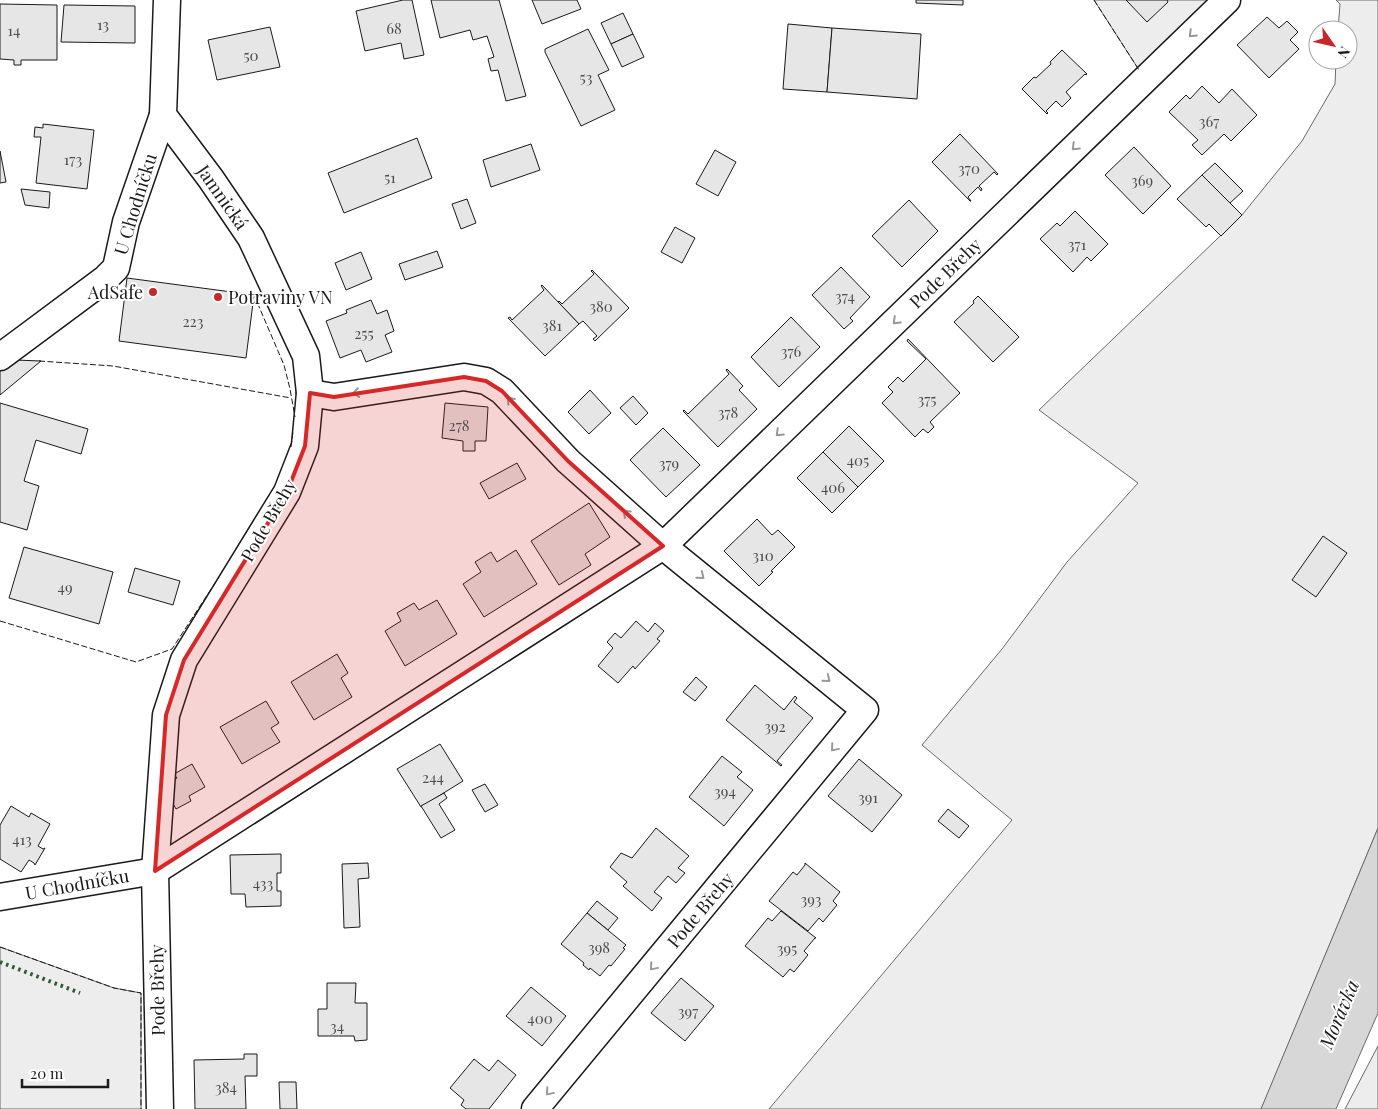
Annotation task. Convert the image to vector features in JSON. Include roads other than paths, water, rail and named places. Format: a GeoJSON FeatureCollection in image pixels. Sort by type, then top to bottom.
{"type":"FeatureCollection","features":[{"type":"Feature","properties":{"kind":"street"},"geometry":{"type":"LineString","coordinates":[[163,115],[167,0]]}},
{"type":"Feature","properties":{"kind":"street","name":"Pode Břehy"},"geometry":{"type":"LineString","coordinates":[[155,871],[663,546],[1227,0]]}},
{"type":"Feature","properties":{"kind":"street","name":"U Chodníčku"},"geometry":{"type":"LineString","coordinates":[[0,356],[105,280],[116,268],[126,222],[163,115]]}},
{"type":"Feature","properties":{"kind":"street","name":"Jamnická"},"geometry":{"type":"LineString","coordinates":[[163,115],[211,179],[251,238],[306,356],[310,393]]}},
{"type":"Feature","properties":{"kind":"street"},"geometry":{"type":"LineString","coordinates":[[310,393],[334,397],[464,377],[486,380],[502,391],[568,461],[663,546]]}},
{"type":"Feature","properties":{"kind":"street","name":"Pode Břehy"},"geometry":{"type":"LineString","coordinates":[[160,1109],[155,871],[166,715],[184,660],[287,492],[305,446],[310,393]]}},
{"type":"Feature","properties":{"kind":"street","name":"Pode Břehy"},"geometry":{"type":"LineString","coordinates":[[536,1109],[866,710],[663,546]]}},
{"type":"Feature","properties":{"kind":"street","name":"U Chodníčku"},"geometry":{"type":"LineString","coordinates":[[0,897],[155,871]]}},
{"type":"Feature","properties":{"kind":"water","name":"Morávka"},"geometry":{"type":"Polygon","coordinates":[[[1378,828],[1378,1013],[1336,1109],[1261,1109],[1378,828]]]}},
{"type":"Feature","properties":{"kind":"place","name":"AdSafe"},"geometry":{"type":"Point","coordinates":[153,292]}},
{"type":"Feature","properties":{"kind":"place","name":"Potraviny VN"},"geometry":{"type":"Point","coordinates":[218,297]}}]}
